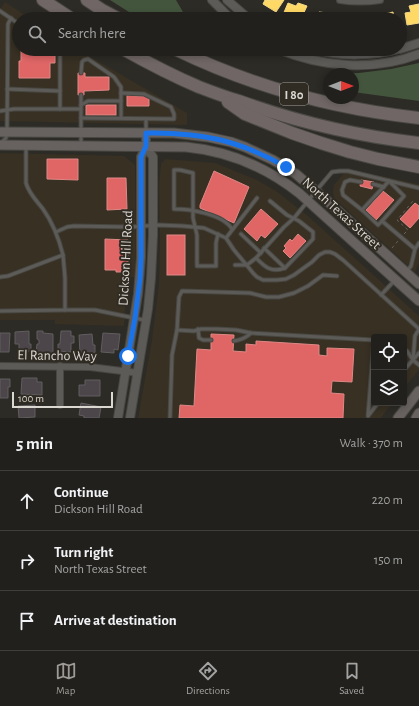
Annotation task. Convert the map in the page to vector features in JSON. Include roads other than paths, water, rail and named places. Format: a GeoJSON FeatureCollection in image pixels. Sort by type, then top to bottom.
{"type":"FeatureCollection","features":[{"type":"Feature","properties":{"kind":"highway"},"geometry":{"type":"LineString","coordinates":[[43,0],[61,12]]}},
{"type":"Feature","properties":{"kind":"highway"},"geometry":{"type":"LineString","coordinates":[[88,0],[108,12]]}},
{"type":"Feature","properties":{"kind":"highway","name":"I 80"},"geometry":{"type":"LineString","coordinates":[[136,56],[165,72],[200,87],[280,115],[350,133],[419,143]]}},
{"type":"Feature","properties":{"kind":"highway","name":"I 80"},"geometry":{"type":"LineString","coordinates":[[191,56],[230,73],[286,92],[351,108],[419,118]]}},
{"type":"Feature","properties":{"kind":"highway"},"geometry":{"type":"LineString","coordinates":[[218,94],[245,114],[292,132],[350,152],[419,167]]}},
{"type":"Feature","properties":{"kind":"main road","name":"North Texas Street"},"geometry":{"type":"LineString","coordinates":[[3,132],[174,133],[220,139],[238,145],[273,160],[296,174],[419,284]]}},
{"type":"Feature","properties":{"kind":"main road","name":"North Texas Street"},"geometry":{"type":"LineString","coordinates":[[0,144],[196,148],[228,154],[266,170],[289,185],[419,301]]}},
{"type":"Feature","properties":{"kind":"main road"},"geometry":{"type":"LineString","coordinates":[[398,418],[419,390]]}},
{"type":"Feature","properties":{"kind":"main road"},"geometry":{"type":"LineString","coordinates":[[416,418],[419,414]]}},
{"type":"Feature","properties":{"kind":"street"},"geometry":{"type":"LineString","coordinates":[[212,0],[224,12]]}},
{"type":"Feature","properties":{"kind":"street"},"geometry":{"type":"LineString","coordinates":[[227,0],[240,12]]}},
{"type":"Feature","properties":{"kind":"street"},"geometry":{"type":"LineString","coordinates":[[340,0],[368,2],[380,0]]}},
{"type":"Feature","properties":{"kind":"street"},"geometry":{"type":"LineString","coordinates":[[407,47],[419,43]]}},
{"type":"Feature","properties":{"kind":"street"},"geometry":{"type":"LineString","coordinates":[[300,56],[316,61],[347,65],[384,63],[419,54]]}},
{"type":"Feature","properties":{"kind":"street","name":"Dickson Hill Road"},"geometry":{"type":"LineString","coordinates":[[118,418],[140,279],[141,157],[146,146],[146,133]]}},
{"type":"Feature","properties":{"kind":"street","name":"Dickson Hill Road"},"geometry":{"type":"LineString","coordinates":[[130,418],[146,321],[151,278],[153,157],[146,146]]}},
{"type":"Feature","properties":{"kind":"street","name":"El Rancho Way"},"geometry":{"type":"LineString","coordinates":[[0,366],[90,367],[138,373]]}},
{"type":"Feature","properties":{"kind":"street"},"geometry":{"type":"LineString","coordinates":[[60,366],[60,405]]}},
{"type":"Feature","properties":{"kind":"lane"},"geometry":{"type":"LineString","coordinates":[[0,11],[11,18],[8,24],[7,110],[3,132],[6,138],[0,144]]}},
{"type":"Feature","properties":{"kind":"lane"},"geometry":{"type":"LineString","coordinates":[[60,56],[60,109]]}},
{"type":"Feature","properties":{"kind":"lane"},"geometry":{"type":"LineString","coordinates":[[81,73],[82,62],[88,59],[114,77],[121,87],[121,118]]}},
{"type":"Feature","properties":{"kind":"lane"},"geometry":{"type":"LineString","coordinates":[[7,89],[60,91]]}},
{"type":"Feature","properties":{"kind":"lane"},"geometry":{"type":"LineString","coordinates":[[81,118],[174,119],[174,114],[170,107],[144,94],[122,93]]}},
{"type":"Feature","properties":{"kind":"lane"},"geometry":{"type":"LineString","coordinates":[[81,95],[81,146]]}},
{"type":"Feature","properties":{"kind":"lane"},"geometry":{"type":"LineString","coordinates":[[0,111],[14,109],[60,109],[81,107],[88,101],[121,101]]}},
{"type":"Feature","properties":{"kind":"lane"},"geometry":{"type":"LineString","coordinates":[[146,118],[146,133]]}},
{"type":"Feature","properties":{"kind":"lane"},"geometry":{"type":"LineString","coordinates":[[26,145],[27,188],[49,218],[56,232],[63,255],[65,310]]}},
{"type":"Feature","properties":{"kind":"lane"},"geometry":{"type":"LineString","coordinates":[[218,234],[216,244],[216,266],[197,266],[197,235],[193,218],[193,210],[193,174],[180,170],[174,170],[174,209],[193,210],[208,214],[226,222],[232,229]]}},
{"type":"Feature","properties":{"kind":"lane"},"geometry":{"type":"LineString","coordinates":[[235,265],[247,265],[256,258],[294,218],[332,172],[348,171],[419,188]]}},
{"type":"Feature","properties":{"kind":"lane"},"geometry":{"type":"LineString","coordinates":[[361,182],[350,180],[345,182],[342,190],[343,195],[378,225],[404,196],[389,181]]}},
{"type":"Feature","properties":{"kind":"lane"},"geometry":{"type":"LineString","coordinates":[[362,210],[389,181]]}},
{"type":"Feature","properties":{"kind":"lane"},"geometry":{"type":"LineString","coordinates":[[373,184],[384,187]]}},
{"type":"Feature","properties":{"kind":"lane"},"geometry":{"type":"LineString","coordinates":[[226,238],[257,198]]}},
{"type":"Feature","properties":{"kind":"lane"},"geometry":{"type":"LineString","coordinates":[[256,258],[265,267],[272,270],[280,270],[285,268],[313,239],[313,232],[300,221],[287,215],[270,201]]}},
{"type":"Feature","properties":{"kind":"lane"},"geometry":{"type":"LineString","coordinates":[[382,221],[415,249]]}},
{"type":"Feature","properties":{"kind":"lane"},"geometry":{"type":"LineString","coordinates":[[56,232],[67,227],[74,226],[183,226],[204,228],[226,238],[253,273],[263,280],[286,279],[303,269],[319,255],[325,252],[330,252],[343,260],[419,329],[415,336],[413,360]]}},
{"type":"Feature","properties":{"kind":"lane"},"geometry":{"type":"LineString","coordinates":[[241,234],[261,253]]}},
{"type":"Feature","properties":{"kind":"lane"},"geometry":{"type":"LineString","coordinates":[[406,272],[411,266],[415,249],[419,243]]}},
{"type":"Feature","properties":{"kind":"lane"},"geometry":{"type":"LineString","coordinates":[[264,248],[285,268]]}},
{"type":"Feature","properties":{"kind":"lane"},"geometry":{"type":"LineString","coordinates":[[0,277],[8,276],[63,255]]}},
{"type":"Feature","properties":{"kind":"lane"},"geometry":{"type":"LineString","coordinates":[[170,418],[172,355],[177,330],[179,297],[182,291],[250,293],[266,297],[280,297],[294,293],[308,286],[323,275],[337,276]]}},
{"type":"Feature","properties":{"kind":"lane"},"geometry":{"type":"LineString","coordinates":[[382,295],[396,280]]}},
{"type":"Feature","properties":{"kind":"lane"},"geometry":{"type":"LineString","coordinates":[[0,311],[95,310],[146,321]]}},
{"type":"Feature","properties":{"kind":"lane"},"geometry":{"type":"LineString","coordinates":[[198,329],[199,338],[203,340],[211,340]]}},
{"type":"Feature","properties":{"kind":"lane"},"geometry":{"type":"LineString","coordinates":[[177,330],[236,330],[251,333],[371,340]]}},
{"type":"Feature","properties":{"kind":"lane"},"geometry":{"type":"LineString","coordinates":[[234,342],[246,338],[251,333]]}},
{"type":"Feature","properties":{"kind":"lane"},"geometry":{"type":"LineString","coordinates":[[407,351],[413,360],[419,365]]}},
{"type":"Feature","properties":{"kind":"lane"},"geometry":{"type":"LineString","coordinates":[[407,367],[419,353]]}},
{"type":"Feature","properties":{"kind":"lane"},"geometry":{"type":"LineString","coordinates":[[368,417],[372,370]]}},
{"type":"Feature","properties":{"kind":"lane"},"geometry":{"type":"LineString","coordinates":[[368,417],[376,406]]}}]}
